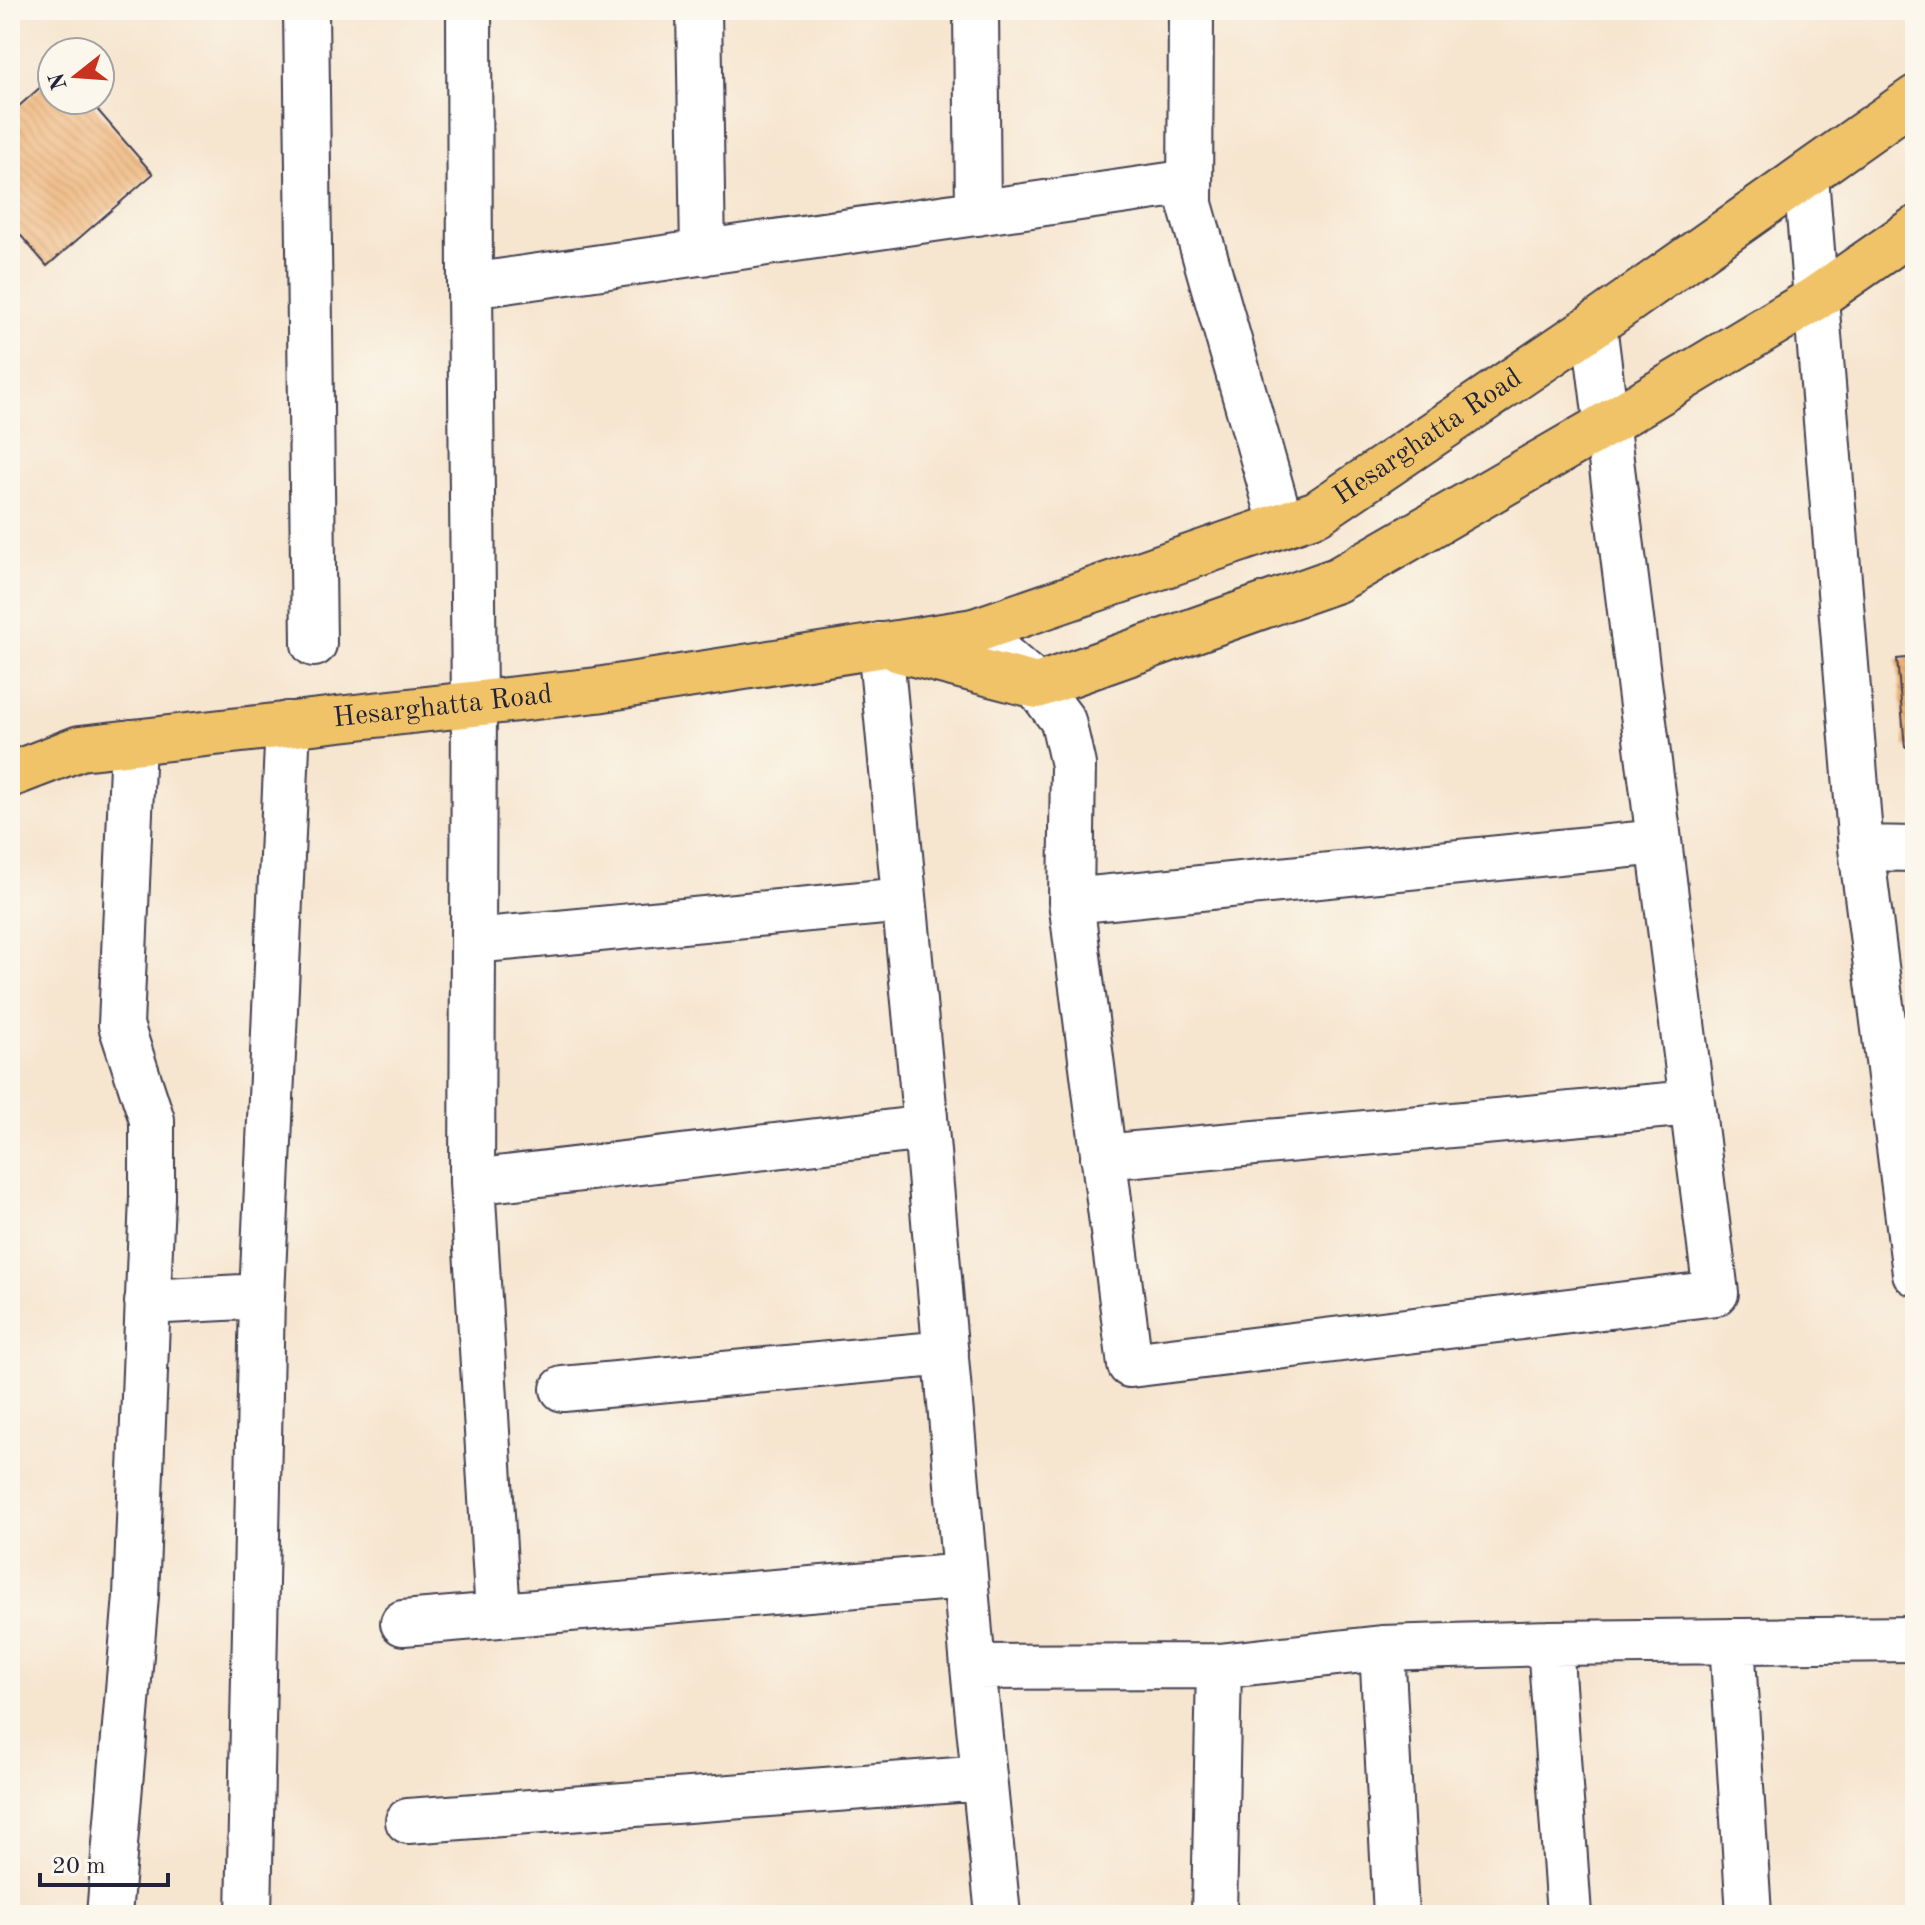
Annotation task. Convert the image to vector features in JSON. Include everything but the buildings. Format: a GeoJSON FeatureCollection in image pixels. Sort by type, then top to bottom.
{"type":"FeatureCollection","features":[{"type":"Feature","properties":{"kind":"main road","name":"Hesarghatta Road"},"geometry":{"type":"LineString","coordinates":[[10,775],[80,748],[597,690],[974,631],[1317,513],[1594,325],[1915,98]]}},
{"type":"Feature","properties":{"kind":"main road"},"geometry":{"type":"LineString","coordinates":[[1037,686],[1337,580],[1607,424],[1816,298],[1915,229]]}},
{"type":"Feature","properties":{"kind":"main road","name":"Hesarghatta Road"},"geometry":{"type":"LineString","coordinates":[[880,645],[1037,686]]}},
{"type":"Feature","properties":{"kind":"street"},"geometry":{"type":"LineString","coordinates":[[306,10],[314,644]]}},
{"type":"Feature","properties":{"kind":"street"},"geometry":{"type":"LineString","coordinates":[[469,10],[474,703],[472,1182],[498,1615]]}},
{"type":"Feature","properties":{"kind":"street"},"geometry":{"type":"LineString","coordinates":[[699,10],[703,253]]}},
{"type":"Feature","properties":{"kind":"street"},"geometry":{"type":"LineString","coordinates":[[976,10],[978,213]]}},
{"type":"Feature","properties":{"kind":"street"},"geometry":{"type":"LineString","coordinates":[[1191,10],[1190,204],[1278,512]]}},
{"type":"Feature","properties":{"kind":"street"},"geometry":{"type":"LineString","coordinates":[[1806,177],[1861,848],[1904,1095],[1915,1273]]}},
{"type":"Feature","properties":{"kind":"street"},"geometry":{"type":"LineString","coordinates":[[470,286],[1190,182]]}},
{"type":"Feature","properties":{"kind":"street"},"geometry":{"type":"LineString","coordinates":[[974,631],[1037,686],[1063,721],[1073,765],[1071,901],[1130,1365],[1716,1293],[1594,325]]}},
{"type":"Feature","properties":{"kind":"street"},"geometry":{"type":"LineString","coordinates":[[880,645],[998,1915]]}},
{"type":"Feature","properties":{"kind":"street"},"geometry":{"type":"LineString","coordinates":[[249,1915],[262,1296],[288,724]]}},
{"type":"Feature","properties":{"kind":"street"},"geometry":{"type":"LineString","coordinates":[[109,1915],[136,1596],[152,1197],[152,1120],[121,1025],[133,742]]}},
{"type":"Feature","properties":{"kind":"street"},"geometry":{"type":"LineString","coordinates":[[1071,901],[1659,842]]}},
{"type":"Feature","properties":{"kind":"street"},"geometry":{"type":"LineString","coordinates":[[1861,848],[1915,849]]}},
{"type":"Feature","properties":{"kind":"street"},"geometry":{"type":"LineString","coordinates":[[473,941],[904,900]]}},
{"type":"Feature","properties":{"kind":"street"},"geometry":{"type":"LineString","coordinates":[[1103,1157],[1691,1103]]}},
{"type":"Feature","properties":{"kind":"street"},"geometry":{"type":"LineString","coordinates":[[472,1182],[926,1128]]}},
{"type":"Feature","properties":{"kind":"street"},"geometry":{"type":"LineString","coordinates":[[147,1302],[262,1296]]}},
{"type":"Feature","properties":{"kind":"street"},"geometry":{"type":"LineString","coordinates":[[563,1389],[946,1353]]}},
{"type":"Feature","properties":{"kind":"street"},"geometry":{"type":"LineString","coordinates":[[403,1623],[965,1576]]}},
{"type":"Feature","properties":{"kind":"street"},"geometry":{"type":"LineString","coordinates":[[973,1667],[1219,1666],[1382,1648],[1550,1643],[1915,1639]]}},
{"type":"Feature","properties":{"kind":"street"},"geometry":{"type":"LineString","coordinates":[[1732,1641],[1749,1915]]}},
{"type":"Feature","properties":{"kind":"street"},"geometry":{"type":"LineString","coordinates":[[1550,1643],[1569,1915]]}},
{"type":"Feature","properties":{"kind":"street"},"geometry":{"type":"LineString","coordinates":[[1382,1648],[1396,1915]]}},
{"type":"Feature","properties":{"kind":"street"},"geometry":{"type":"LineString","coordinates":[[1214,1915],[1219,1666]]}},
{"type":"Feature","properties":{"kind":"street"},"geometry":{"type":"LineString","coordinates":[[408,1821],[984,1778]]}}]}
